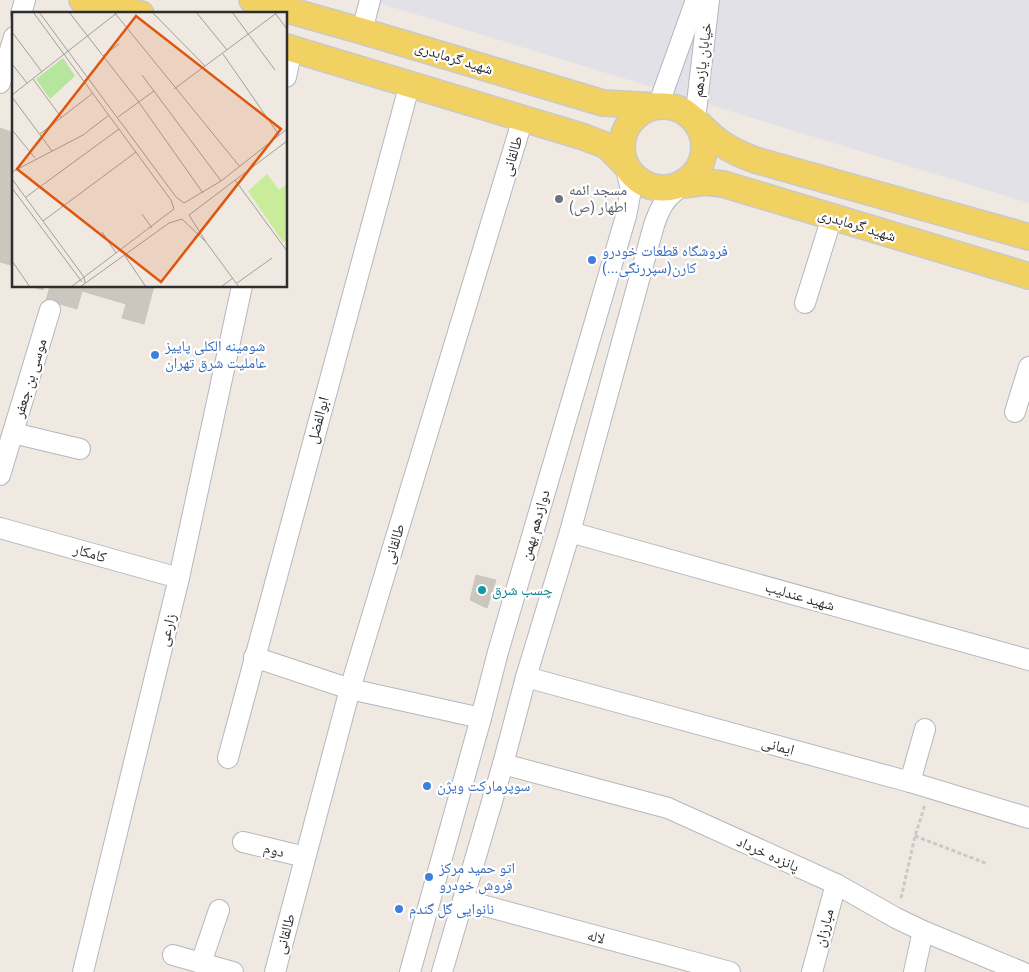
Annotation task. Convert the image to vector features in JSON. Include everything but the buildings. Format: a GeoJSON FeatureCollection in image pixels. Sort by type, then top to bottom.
{"type":"FeatureCollection","features":[{"type":"Feature","properties":{"kind":"main road"},"geometry":{"type":"LineString","coordinates":[[82,0],[133,12]]}},
{"type":"Feature","properties":{"kind":"main road","name":"شهید گرمابدری"},"geometry":{"type":"LineString","coordinates":[[252,0],[362,30],[603,103],[658,106]]}},
{"type":"Feature","properties":{"kind":"main road"},"geometry":{"type":"LineString","coordinates":[[289,48],[584,136],[607,146],[625,164],[632,175],[642,183],[654,188],[666,189],[683,185],[698,170],[704,158],[705,144],[702,132],[694,120]]}},
{"type":"Feature","properties":{"kind":"main road"},"geometry":{"type":"LineString","coordinates":[[625,164],[622,152],[622,139],[627,127],[635,117],[645,110],[658,106],[671,106],[684,112],[716,141],[755,160],[1029,237]]}},
{"type":"Feature","properties":{"kind":"main road","name":"شهید گرمابدری"},"geometry":{"type":"LineString","coordinates":[[683,185],[706,182],[722,184],[1029,276]]}},
{"type":"Feature","properties":{"kind":"street"},"geometry":{"type":"LineString","coordinates":[[362,30],[370,0]]}},
{"type":"Feature","properties":{"kind":"street","name":"خیابان یازدهم"},"geometry":{"type":"LineString","coordinates":[[658,106],[696,0]]}},
{"type":"Feature","properties":{"kind":"street","name":"خیابان یازدهم"},"geometry":{"type":"LineString","coordinates":[[694,120],[709,0]]}},
{"type":"Feature","properties":{"kind":"street"},"geometry":{"type":"LineString","coordinates":[[0,83],[12,44]]}},
{"type":"Feature","properties":{"kind":"street","name":"ابوالفضل"},"geometry":{"type":"LineString","coordinates":[[228,758],[410,83]]}},
{"type":"Feature","properties":{"kind":"street","name":"طالقانی"},"geometry":{"type":"LineString","coordinates":[[275,972],[350,689],[523,118]]}},
{"type":"Feature","properties":{"kind":"street","name":"دوازدهم بهمن"},"geometry":{"type":"LineString","coordinates":[[410,972],[498,652],[626,216],[631,190],[625,164]]}},
{"type":"Feature","properties":{"kind":"street"},"geometry":{"type":"LineString","coordinates":[[442,972],[503,764],[526,677],[570,532],[654,225],[659,209],[669,195],[683,185]]}},
{"type":"Feature","properties":{"kind":"street"},"geometry":{"type":"LineString","coordinates":[[805,303],[832,217]]}},
{"type":"Feature","properties":{"kind":"street","name":"زارعی"},"geometry":{"type":"LineString","coordinates":[[83,972],[179,578],[242,288]]}},
{"type":"Feature","properties":{"kind":"street","name":"موسی بن جعفر"},"geometry":{"type":"LineString","coordinates":[[0,475],[50,310]]}},
{"type":"Feature","properties":{"kind":"street"},"geometry":{"type":"LineString","coordinates":[[1016,412],[1029,367]]}},
{"type":"Feature","properties":{"kind":"street"},"geometry":{"type":"LineString","coordinates":[[13,433],[80,449]]}},
{"type":"Feature","properties":{"kind":"street","name":"کامکار"},"geometry":{"type":"LineString","coordinates":[[0,528],[179,578]]}},
{"type":"Feature","properties":{"kind":"street","name":"شهید عندلیب"},"geometry":{"type":"LineString","coordinates":[[570,532],[1029,660]]}},
{"type":"Feature","properties":{"kind":"street"},"geometry":{"type":"LineString","coordinates":[[254,657],[350,689],[481,718]]}},
{"type":"Feature","properties":{"kind":"street","name":"ایمانی"},"geometry":{"type":"LineString","coordinates":[[526,677],[910,782],[1029,818]]}},
{"type":"Feature","properties":{"kind":"street"},"geometry":{"type":"LineString","coordinates":[[910,782],[925,729]]}},
{"type":"Feature","properties":{"kind":"street","name":"پانزده خرداد"},"geometry":{"type":"LineString","coordinates":[[503,764],[668,808],[836,884],[923,931],[1022,972]]}},
{"type":"Feature","properties":{"kind":"street","name":"دوم"},"geometry":{"type":"LineString","coordinates":[[243,842],[305,857]]}},
{"type":"Feature","properties":{"kind":"street","name":"مبارزان"},"geometry":{"type":"LineString","coordinates":[[812,972],[836,884]]}},
{"type":"Feature","properties":{"kind":"street","name":"لاله"},"geometry":{"type":"LineString","coordinates":[[463,900],[664,964],[730,972]]}},
{"type":"Feature","properties":{"kind":"street"},"geometry":{"type":"LineString","coordinates":[[201,963],[219,910]]}},
{"type":"Feature","properties":{"kind":"street"},"geometry":{"type":"LineString","coordinates":[[914,972],[923,931]]}},
{"type":"Feature","properties":{"kind":"street"},"geometry":{"type":"LineString","coordinates":[[173,955],[233,972]]}},
{"type":"Feature","properties":{"kind":"path"},"geometry":{"type":"LineString","coordinates":[[896,918],[915,836],[930,788]]}},
{"type":"Feature","properties":{"kind":"path"},"geometry":{"type":"LineString","coordinates":[[915,836],[988,864]]}},
{"type":"Feature","properties":{"kind":"shaded area"},"geometry":{"type":"Polygon","coordinates":[[[369,0],[1029,0],[1029,203],[369,0]]]}},
{"type":"Feature","properties":{"kind":"place","name":"مسجد ائمه اطهار (ص)"},"geometry":{"type":"Point","coordinates":[559,199]}},
{"type":"Feature","properties":{"kind":"place","name":"فروشگاه قطعات خودرو کارن(سپررنگی...)"},"geometry":{"type":"Point","coordinates":[592,260]}},
{"type":"Feature","properties":{"kind":"place","name":"شومینه الکلی پاییز عاملیت شرق تهران"},"geometry":{"type":"Point","coordinates":[155,355]}},
{"type":"Feature","properties":{"kind":"place","name":"چسب شرق"},"geometry":{"type":"Point","coordinates":[482,590]}},
{"type":"Feature","properties":{"kind":"place","name":"سوپرمارکت ویژن"},"geometry":{"type":"Point","coordinates":[427,786]}},
{"type":"Feature","properties":{"kind":"place","name":"اتو حمید مرکز فروش خودرو"},"geometry":{"type":"Point","coordinates":[429,877]}},
{"type":"Feature","properties":{"kind":"place","name":"نانوایی گل گندم"},"geometry":{"type":"Point","coordinates":[399,909]}}]}
